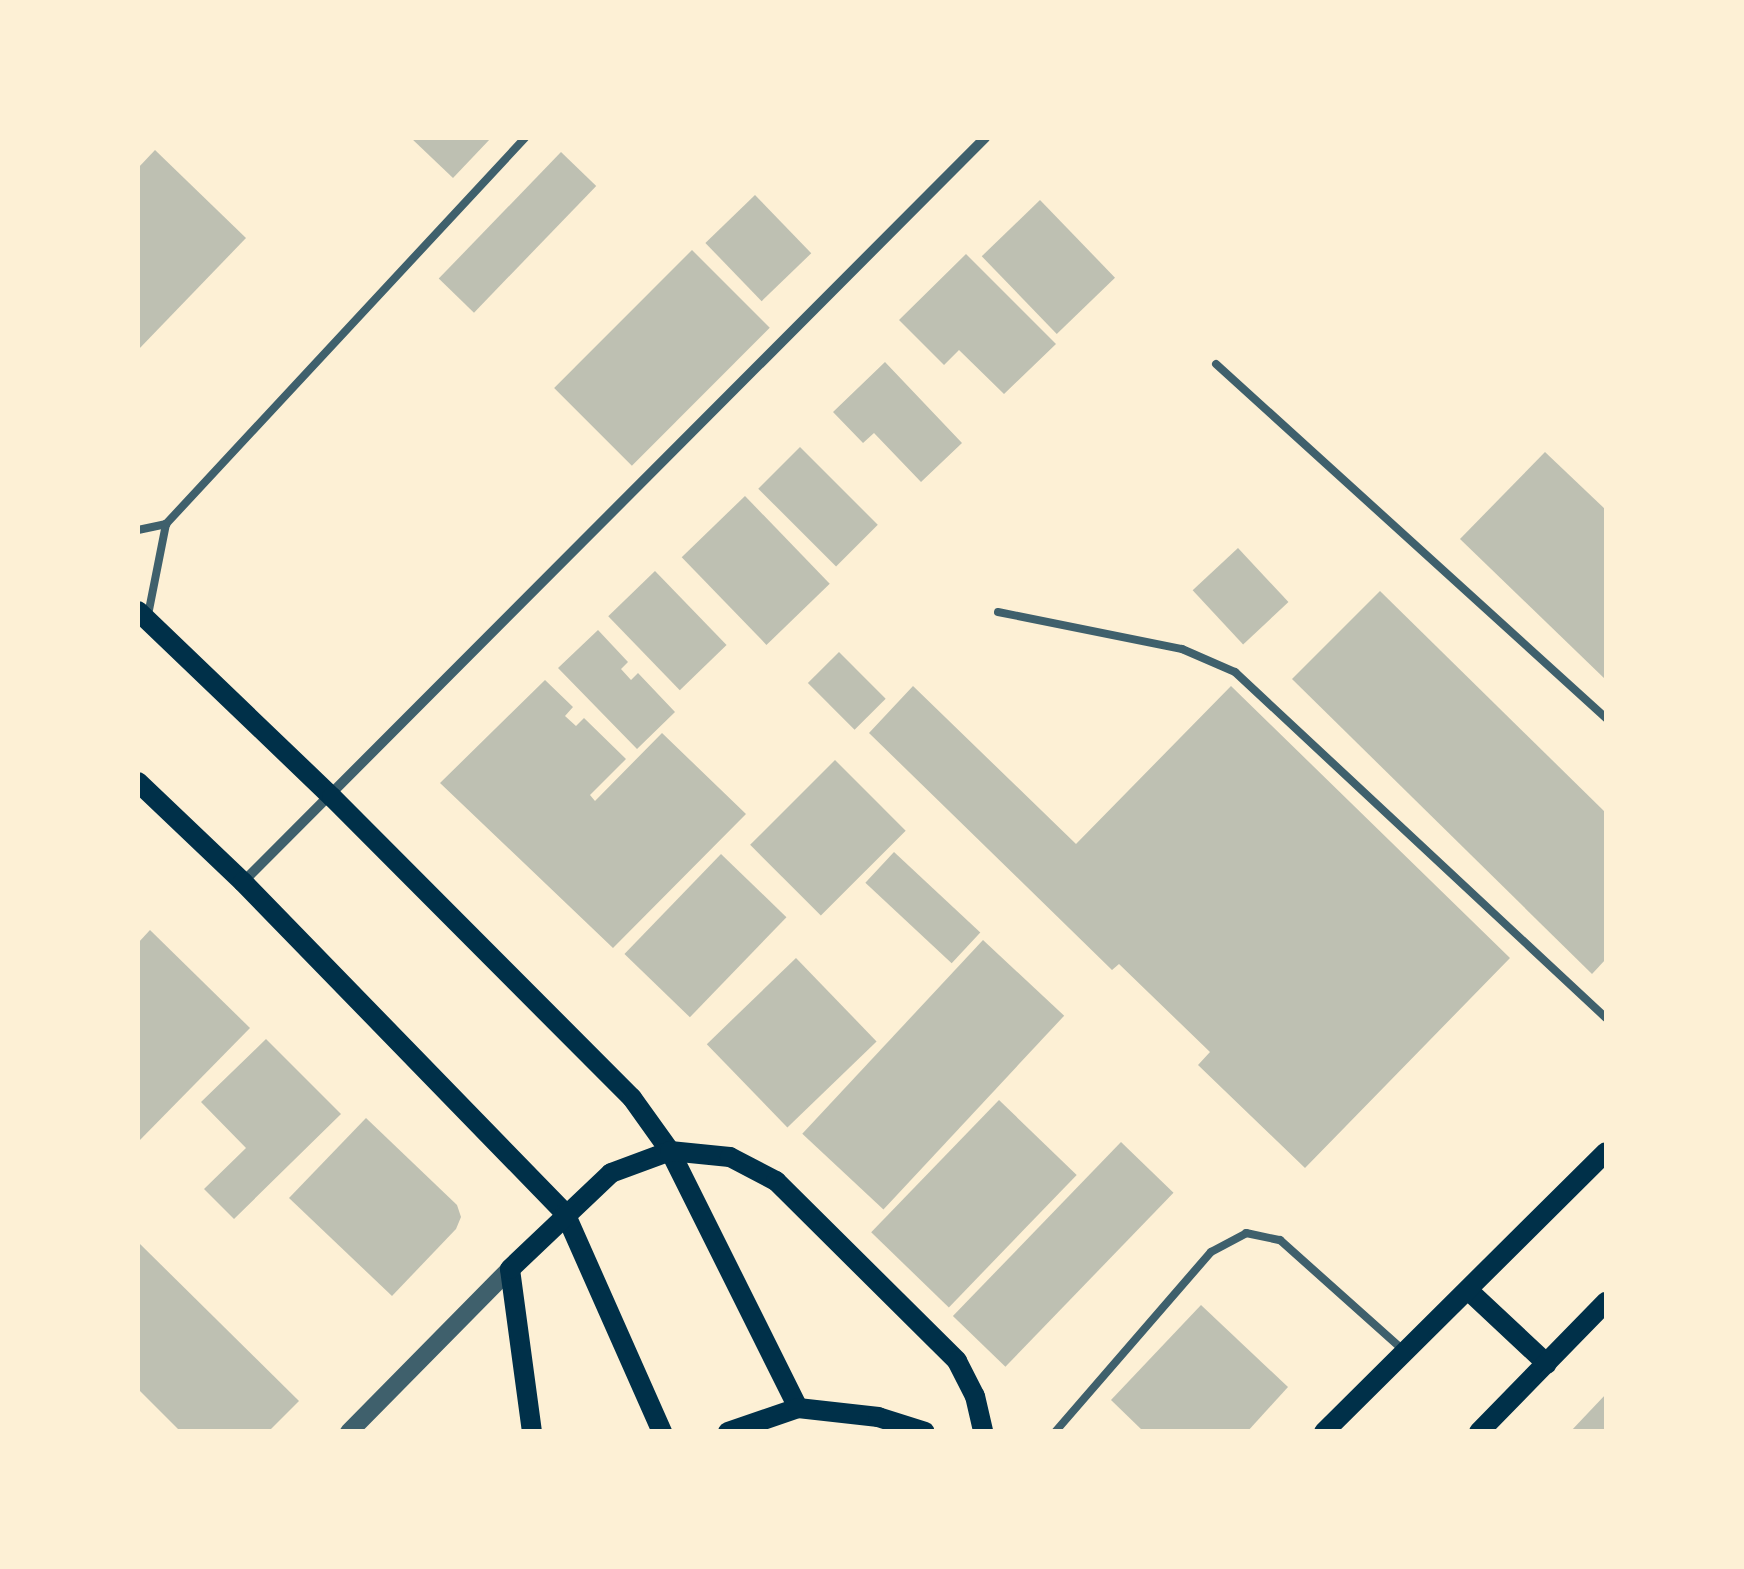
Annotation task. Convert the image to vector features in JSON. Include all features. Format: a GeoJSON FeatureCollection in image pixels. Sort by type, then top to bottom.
{"type":"FeatureCollection","features":[{"type":"Feature","properties":{"kind":"main road"},"geometry":{"type":"LineString","coordinates":[[140,620],[332,796],[632,1098],[670,1151],[798,1408]]}},
{"type":"Feature","properties":{"kind":"main road"},"geometry":{"type":"LineString","coordinates":[[138,782],[243,882],[565,1213],[662,1432]]}},
{"type":"Feature","properties":{"kind":"main road"},"geometry":{"type":"LineString","coordinates":[[532,1432],[510,1268],[610,1173],[670,1151],[730,1157],[776,1181],[957,1361],[975,1396],[983,1432]]}},
{"type":"Feature","properties":{"kind":"main road"},"geometry":{"type":"LineString","coordinates":[[1324,1432],[1606,1152]]}},
{"type":"Feature","properties":{"kind":"main road"},"geometry":{"type":"LineString","coordinates":[[1468,1290],[1547,1364]]}},
{"type":"Feature","properties":{"kind":"main road"},"geometry":{"type":"LineString","coordinates":[[1480,1432],[1606,1302]]}},
{"type":"Feature","properties":{"kind":"main road"},"geometry":{"type":"LineString","coordinates":[[728,1432],[798,1408],[878,1417],[925,1432]]}},
{"type":"Feature","properties":{"kind":"street"},"geometry":{"type":"LineString","coordinates":[[243,882],[985,138]]}},
{"type":"Feature","properties":{"kind":"street"},"geometry":{"type":"LineString","coordinates":[[349,1432],[510,1268]]}},
{"type":"Feature","properties":{"kind":"lane"},"geometry":{"type":"LineString","coordinates":[[140,620],[166,524],[525,138]]}},
{"type":"Feature","properties":{"kind":"lane"},"geometry":{"type":"LineString","coordinates":[[1216,364],[1606,718]]}},
{"type":"Feature","properties":{"kind":"lane"},"geometry":{"type":"LineString","coordinates":[[138,530],[166,524]]}},
{"type":"Feature","properties":{"kind":"lane"},"geometry":{"type":"LineString","coordinates":[[998,612],[1182,648],[1235,672],[1606,1018]]}},
{"type":"Feature","properties":{"kind":"lane"},"geometry":{"type":"LineString","coordinates":[[1055,1432],[1211,1252],[1246,1234],[1280,1240],[1405,1352]]}},
{"type":"Feature","properties":{"kind":"building"},"geometry":{"type":"Polygon","coordinates":[[[411,138],[491,138],[453,178],[411,138]]]}},
{"type":"Feature","properties":{"kind":"building"},"geometry":{"type":"Polygon","coordinates":[[[155,150],[246,238],[138,350],[138,168],[155,150]]]}},
{"type":"Feature","properties":{"kind":"building"},"geometry":{"type":"Polygon","coordinates":[[[561,152],[596,186],[474,313],[439,279],[561,152]]]}},
{"type":"Feature","properties":{"kind":"building"},"geometry":{"type":"Polygon","coordinates":[[[755,195],[811,253],[762,301],[705,243],[755,195]]]}},
{"type":"Feature","properties":{"kind":"building"},"geometry":{"type":"Polygon","coordinates":[[[1040,200],[1115,278],[1057,334],[982,256],[1040,200]]]}},
{"type":"Feature","properties":{"kind":"building"},"geometry":{"type":"Polygon","coordinates":[[[692,250],[770,328],[632,466],[554,388],[692,250]]]}},
{"type":"Feature","properties":{"kind":"building"},"geometry":{"type":"Polygon","coordinates":[[[966,254],[1056,344],[1004,394],[959,350],[944,365],[899,320],[966,254]]]}},
{"type":"Feature","properties":{"kind":"building"},"geometry":{"type":"Polygon","coordinates":[[[885,362],[962,443],[921,482],[874,433],[863,443],[833,412],[885,362]]]}},
{"type":"Feature","properties":{"kind":"building"},"geometry":{"type":"Polygon","coordinates":[[[800,447],[878,525],[836,567],[758,489],[800,447]]]}},
{"type":"Feature","properties":{"kind":"building"},"geometry":{"type":"Polygon","coordinates":[[[1545,452],[1606,510],[1606,680],[1460,539],[1545,452]]]}},
{"type":"Feature","properties":{"kind":"building"},"geometry":{"type":"Polygon","coordinates":[[[745,496],[830,584],[766,645],[682,557],[745,496]]]}},
{"type":"Feature","properties":{"kind":"building"},"geometry":{"type":"Polygon","coordinates":[[[1238,548],[1288,602],[1243,644],[1193,590],[1238,548]]]}},
{"type":"Feature","properties":{"kind":"building"},"geometry":{"type":"Polygon","coordinates":[[[655,571],[727,645],[680,690],[608,616],[655,571]]]}},
{"type":"Feature","properties":{"kind":"building"},"geometry":{"type":"Polygon","coordinates":[[[1380,591],[1606,813],[1606,959],[1592,974],[1292,679],[1380,591]]]}},
{"type":"Feature","properties":{"kind":"building"},"geometry":{"type":"Polygon","coordinates":[[[598,630],[628,662],[621,669],[631,680],[638,673],[675,712],[637,749],[558,668],[598,630]]]}},
{"type":"Feature","properties":{"kind":"building"},"geometry":{"type":"Polygon","coordinates":[[[839,652],[886,699],[855,730],[808,683],[839,652]]]}},
{"type":"Feature","properties":{"kind":"building"},"geometry":{"type":"Polygon","coordinates":[[[545,680],[573,707],[565,716],[576,726],[584,718],[626,759],[590,795],[595,801],[662,733],[746,814],[613,948],[440,783],[545,680]]]}},
{"type":"Feature","properties":{"kind":"building"},"geometry":{"type":"Polygon","coordinates":[[[913,686],[1076,844],[1231,686],[1510,958],[1305,1168],[1198,1065],[1210,1052],[1119,964],[1112,970],[869,733],[913,686]]]}},
{"type":"Feature","properties":{"kind":"building"},"geometry":{"type":"Polygon","coordinates":[[[835,760],[906,831],[821,916],[750,845],[835,760]]]}},
{"type":"Feature","properties":{"kind":"building"},"geometry":{"type":"Polygon","coordinates":[[[894,852],[980,932],[952,963],[865,883],[894,852]]]}},
{"type":"Feature","properties":{"kind":"building"},"geometry":{"type":"Polygon","coordinates":[[[721,854],[786,917],[690,1017],[624,954],[721,854]]]}},
{"type":"Feature","properties":{"kind":"building"},"geometry":{"type":"Polygon","coordinates":[[[150,930],[250,1028],[138,1142],[138,943],[150,930]]]}},
{"type":"Feature","properties":{"kind":"building"},"geometry":{"type":"Polygon","coordinates":[[[983,940],[1064,1016],[883,1210],[802,1134],[983,940]]]}},
{"type":"Feature","properties":{"kind":"building"},"geometry":{"type":"Polygon","coordinates":[[[796,958],[877,1041],[787,1128],[707,1044],[796,958]]]}},
{"type":"Feature","properties":{"kind":"building"},"geometry":{"type":"Polygon","coordinates":[[[266,1039],[341,1114],[234,1219],[204,1189],[246,1148],[201,1102],[266,1039]]]}},
{"type":"Feature","properties":{"kind":"building"},"geometry":{"type":"Polygon","coordinates":[[[999,1100],[1077,1175],[949,1307],[871,1232],[999,1100]]]}},
{"type":"Feature","properties":{"kind":"building"},"geometry":{"type":"Polygon","coordinates":[[[366,1118],[457,1205],[461,1217],[456,1229],[392,1296],[289,1198],[366,1118]]]}},
{"type":"Feature","properties":{"kind":"building"},"geometry":{"type":"Polygon","coordinates":[[[1121,1142],[1174,1193],[1005,1367],[953,1316],[1121,1142]]]}},
{"type":"Feature","properties":{"kind":"building"},"geometry":{"type":"Polygon","coordinates":[[[138,1242],[299,1401],[268,1432],[181,1432],[138,1389],[138,1242]]]}},
{"type":"Feature","properties":{"kind":"building"},"geometry":{"type":"Polygon","coordinates":[[[1201,1305],[1288,1387],[1247,1432],[1144,1432],[1111,1400],[1201,1305]]]}},
{"type":"Feature","properties":{"kind":"building"},"geometry":{"type":"Polygon","coordinates":[[[1606,1394],[1606,1432],[1570,1432],[1606,1394]]]}}]}
